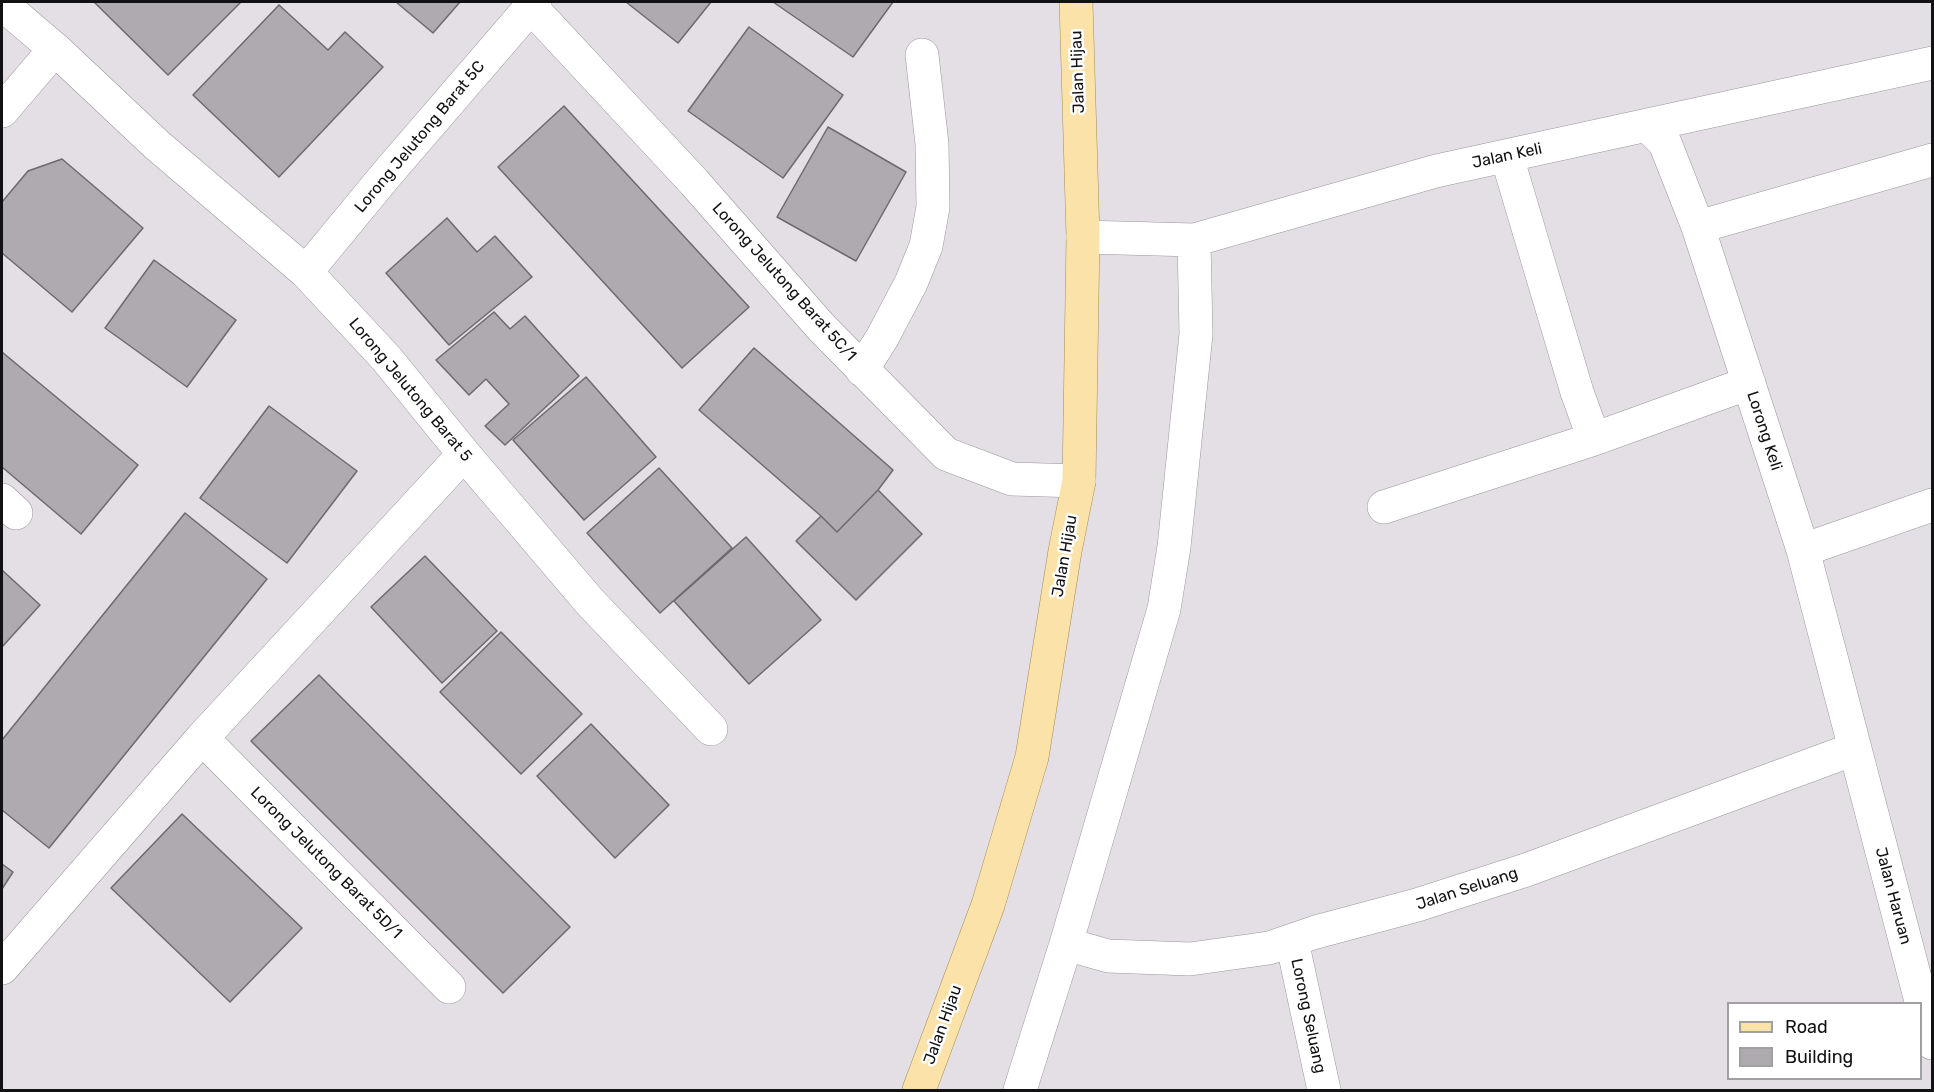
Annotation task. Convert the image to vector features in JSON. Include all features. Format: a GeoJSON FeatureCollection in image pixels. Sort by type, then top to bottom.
{"type":"FeatureCollection","features":[{"type":"Feature","properties":{"kind":"main road","name":"Jalan Hijau"},"geometry":{"type":"LineString","coordinates":[[919,1090],[987,905],[1032,757],[1065,551],[1079,481],[1083,237],[1076,2]]}},
{"type":"Feature","properties":{"kind":"street","name":"Lorong Jelutong Barat 5"},"geometry":{"type":"LineString","coordinates":[[2,4],[55,49],[157,145],[306,272],[386,358],[590,602],[711,729]]}},
{"type":"Feature","properties":{"kind":"street","name":"Lorong Jelutong Barat 5C"},"geometry":{"type":"LineString","coordinates":[[306,272],[533,4]]}},
{"type":"Feature","properties":{"kind":"street","name":"Lorong Jelutong Barat 5C/1"},"geometry":{"type":"LineString","coordinates":[[533,4],[821,327],[946,454],[1012,479],[1079,481]]}},
{"type":"Feature","properties":{"kind":"street"},"geometry":{"type":"LineString","coordinates":[[2,111],[55,49]]}},
{"type":"Feature","properties":{"kind":"street"},"geometry":{"type":"LineString","coordinates":[[862,369],[906,292],[926,246],[933,207],[933,176],[932,144],[922,55]]}},
{"type":"Feature","properties":{"kind":"street","name":"Jalan Keli"},"geometry":{"type":"LineString","coordinates":[[1083,237],[1194,240],[1436,171],[1932,63]]}},
{"type":"Feature","properties":{"kind":"street","name":"Lorong Keli"},"geometry":{"type":"LineString","coordinates":[[1647,126],[1665,143],[1698,227],[1803,550],[1854,749]]}},
{"type":"Feature","properties":{"kind":"street"},"geometry":{"type":"LineString","coordinates":[[1507,157],[1577,392],[1594,439]]}},
{"type":"Feature","properties":{"kind":"street"},"geometry":{"type":"LineString","coordinates":[[1698,227],[1932,160]]}},
{"type":"Feature","properties":{"kind":"street"},"geometry":{"type":"LineString","coordinates":[[1020,1090],[1066,944],[1164,609],[1174,548],[1196,334],[1194,240]]}},
{"type":"Feature","properties":{"kind":"street"},"geometry":{"type":"LineString","coordinates":[[1384,507],[1594,439],[1749,383]]}},
{"type":"Feature","properties":{"kind":"street"},"geometry":{"type":"LineString","coordinates":[[2,968],[202,738],[464,454]]}},
{"type":"Feature","properties":{"kind":"street"},"geometry":{"type":"LineString","coordinates":[[1803,550],[1932,506]]}},
{"type":"Feature","properties":{"kind":"street","name":"Lorong Jelutong Barat 5D/1"},"geometry":{"type":"LineString","coordinates":[[202,738],[449,987]]}},
{"type":"Feature","properties":{"kind":"street","name":"Jalan Seluang"},"geometry":{"type":"LineString","coordinates":[[1066,944],[1108,956],[1190,959],[1269,948],[1417,905],[1526,870],[1854,749]]}},
{"type":"Feature","properties":{"kind":"street","name":"Jalan Haruan"},"geometry":{"type":"LineString","coordinates":[[1854,749],[1921,1002]]}},
{"type":"Feature","properties":{"kind":"street","name":"Lorong Seluang"},"geometry":{"type":"LineString","coordinates":[[1292,940],[1324,1090]]}},
{"type":"Feature","properties":{"kind":"street","name":"Jalan Haruan"},"geometry":{"type":"LineString","coordinates":[[1922,1005],[1932,1043]]}},
{"type":"Feature","properties":{"kind":"building"},"geometry":{"type":"Polygon","coordinates":[[[94,2],[241,2],[168,75],[94,2]]]}},
{"type":"Feature","properties":{"kind":"building"},"geometry":{"type":"Polygon","coordinates":[[[396,2],[460,2],[433,33],[396,2]]]}},
{"type":"Feature","properties":{"kind":"building"},"geometry":{"type":"Polygon","coordinates":[[[626,2],[711,2],[678,43],[626,2]]]}},
{"type":"Feature","properties":{"kind":"building"},"geometry":{"type":"Polygon","coordinates":[[[773,2],[893,2],[853,57],[773,2]]]}},
{"type":"Feature","properties":{"kind":"building"},"geometry":{"type":"Polygon","coordinates":[[[279,5],[328,50],[345,32],[383,67],[279,177],[193,95],[279,5]]]}},
{"type":"Feature","properties":{"kind":"building"},"geometry":{"type":"Polygon","coordinates":[[[749,27],[843,95],[783,178],[688,111],[749,27]]]}},
{"type":"Feature","properties":{"kind":"building"},"geometry":{"type":"Polygon","coordinates":[[[564,106],[749,307],[682,368],[498,167],[564,106]]]}},
{"type":"Feature","properties":{"kind":"building"},"geometry":{"type":"Polygon","coordinates":[[[828,127],[906,172],[856,261],[777,217],[828,127]]]}},
{"type":"Feature","properties":{"kind":"building"},"geometry":{"type":"Polygon","coordinates":[[[62,159],[143,228],[72,312],[2,253],[2,202],[28,171],[62,159]]]}},
{"type":"Feature","properties":{"kind":"building"},"geometry":{"type":"Polygon","coordinates":[[[447,218],[477,252],[495,236],[532,277],[449,345],[386,273],[447,218]]]}},
{"type":"Feature","properties":{"kind":"building"},"geometry":{"type":"Polygon","coordinates":[[[154,260],[236,320],[187,387],[105,328],[154,260]]]}},
{"type":"Feature","properties":{"kind":"building"},"geometry":{"type":"Polygon","coordinates":[[[494,312],[510,329],[525,316],[579,376],[505,445],[485,426],[509,404],[486,379],[469,395],[436,360],[494,312]]]}},
{"type":"Feature","properties":{"kind":"building"},"geometry":{"type":"Polygon","coordinates":[[[754,348],[893,470],[878,490],[837,532],[699,410],[754,348]]]}},
{"type":"Feature","properties":{"kind":"building"},"geometry":{"type":"Polygon","coordinates":[[[2,352],[138,465],[81,534],[2,467],[2,352]]]}},
{"type":"Feature","properties":{"kind":"building"},"geometry":{"type":"Polygon","coordinates":[[[586,377],[656,457],[584,520],[513,440],[586,377]]]}},
{"type":"Feature","properties":{"kind":"building"},"geometry":{"type":"Polygon","coordinates":[[[269,406],[357,471],[287,563],[200,498],[269,406]]]}},
{"type":"Feature","properties":{"kind":"building"},"geometry":{"type":"Polygon","coordinates":[[[659,468],[732,548],[660,613],[587,533],[659,468]]]}},
{"type":"Feature","properties":{"kind":"building"},"geometry":{"type":"Polygon","coordinates":[[[878,490],[922,534],[856,600],[796,541],[821,516],[837,532],[878,490]]]}},
{"type":"Feature","properties":{"kind":"building"},"geometry":{"type":"Polygon","coordinates":[[[185,513],[267,579],[49,848],[2,810],[2,740],[185,513]]]}},
{"type":"Feature","properties":{"kind":"building"},"geometry":{"type":"Polygon","coordinates":[[[746,537],[821,620],[749,684],[674,601],[746,537]]]}},
{"type":"Feature","properties":{"kind":"building"},"geometry":{"type":"Polygon","coordinates":[[[425,556],[497,631],[442,683],[371,607],[425,556]]]}},
{"type":"Feature","properties":{"kind":"building"},"geometry":{"type":"Polygon","coordinates":[[[2,570],[40,605],[2,647],[2,570]]]}},
{"type":"Feature","properties":{"kind":"building"},"geometry":{"type":"Polygon","coordinates":[[[501,632],[582,714],[521,774],[440,692],[501,632]]]}},
{"type":"Feature","properties":{"kind":"building"},"geometry":{"type":"Polygon","coordinates":[[[319,675],[570,927],[503,993],[251,741],[319,675]]]}},
{"type":"Feature","properties":{"kind":"building"},"geometry":{"type":"Polygon","coordinates":[[[591,724],[669,805],[615,858],[537,776],[591,724]]]}},
{"type":"Feature","properties":{"kind":"building"},"geometry":{"type":"Polygon","coordinates":[[[182,814],[302,928],[230,1002],[111,888],[182,814]]]}},
{"type":"Feature","properties":{"kind":"building"},"geometry":{"type":"Polygon","coordinates":[[[2,864],[13,872],[2,889],[2,864]]]}}]}
